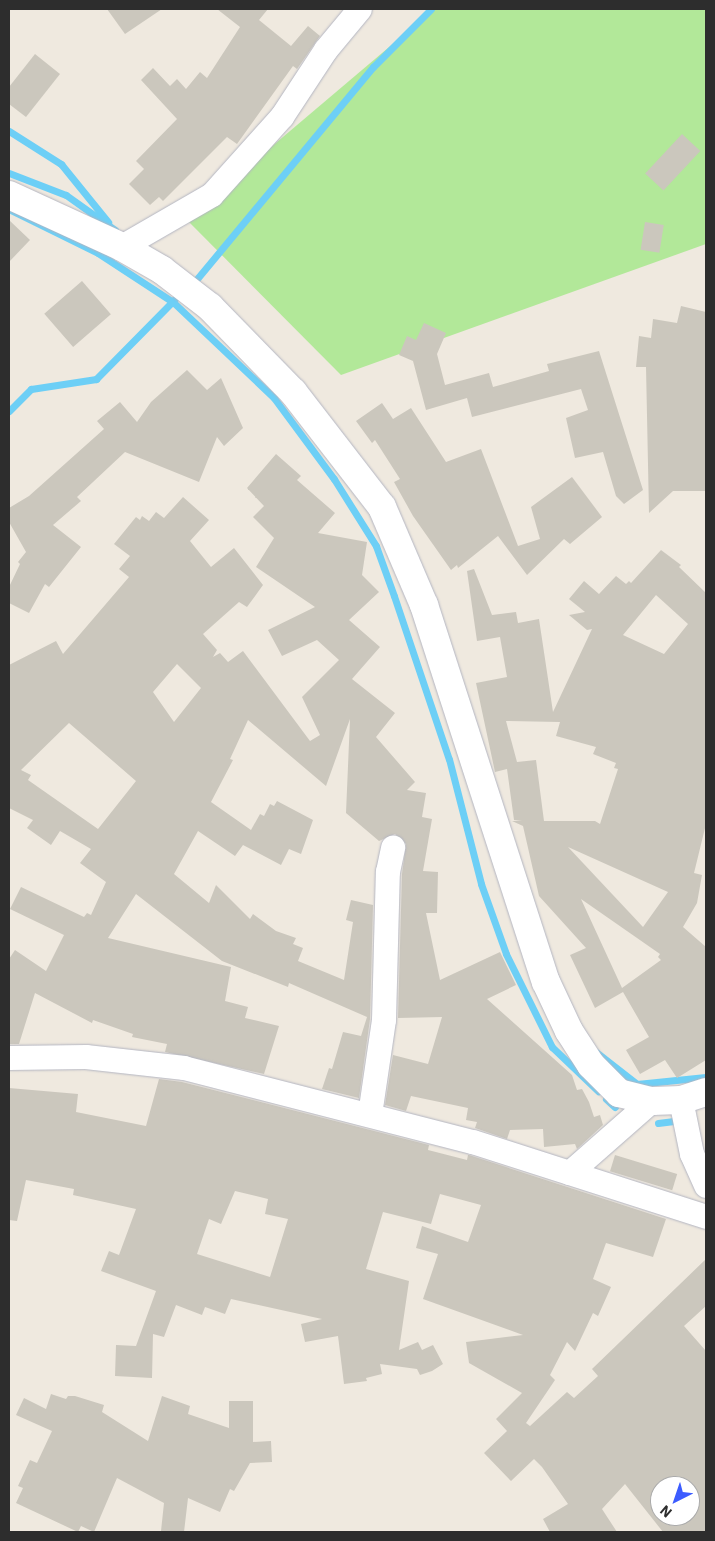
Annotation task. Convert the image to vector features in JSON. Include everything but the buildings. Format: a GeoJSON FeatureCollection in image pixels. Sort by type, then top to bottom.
{"type":"FeatureCollection","features":[{"type":"Feature","properties":{"kind":"street"},"geometry":{"type":"LineString","coordinates":[[122,246],[212,195],[282,117],[326,50],[360,9]]}},
{"type":"Feature","properties":{"kind":"street"},"geometry":{"type":"LineString","coordinates":[[9,196],[122,246],[162,270],[210,307],[294,392],[382,507],[424,605],[546,982],[569,1030],[603,1079],[619,1093],[652,1101],[681,1100],[706,1092]]}},
{"type":"Feature","properties":{"kind":"street"},"geometry":{"type":"LineString","coordinates":[[370,1115],[384,1020],[388,872],[393,848]]}},
{"type":"Feature","properties":{"kind":"street"},"geometry":{"type":"LineString","coordinates":[[9,1058],[86,1057],[184,1068],[473,1142],[706,1217]]}},
{"type":"Feature","properties":{"kind":"street"},"geometry":{"type":"LineString","coordinates":[[681,1100],[692,1154],[706,1186]]}},
{"type":"Feature","properties":{"kind":"street"},"geometry":{"type":"LineString","coordinates":[[570,1173],[652,1101]]}},
{"type":"Feature","properties":{"kind":"green space"},"geometry":{"type":"Polygon","coordinates":[[[434,9],[706,9],[706,244],[341,375],[186,219],[434,9]]]}},
{"type":"Feature","properties":{"kind":"waterway"},"geometry":{"type":"LineString","coordinates":[[191,286],[373,67],[431,9]]}},
{"type":"Feature","properties":{"kind":"waterway"},"geometry":{"type":"LineString","coordinates":[[9,131],[61,164],[108,222]]}},
{"type":"Feature","properties":{"kind":"waterway"},"geometry":{"type":"LineString","coordinates":[[9,173],[66,195],[115,230]]}},
{"type":"Feature","properties":{"kind":"waterway"},"geometry":{"type":"LineString","coordinates":[[9,209],[98,253],[173,302],[274,398],[334,479],[376,546],[449,759],[481,884],[506,954],[552,1047],[598,1091]]}},
{"type":"Feature","properties":{"kind":"waterway"},"geometry":{"type":"LineString","coordinates":[[9,411],[31,389],[96,379],[175,299]]}},
{"type":"Feature","properties":{"kind":"waterway"},"geometry":{"type":"LineString","coordinates":[[596,1052],[637,1084],[706,1077]]}},
{"type":"Feature","properties":{"kind":"waterway"},"geometry":{"type":"LineString","coordinates":[[606,1099],[615,1107]]}},
{"type":"Feature","properties":{"kind":"waterway"},"geometry":{"type":"LineString","coordinates":[[658,1123],[674,1121],[678,1115]]}}]}
